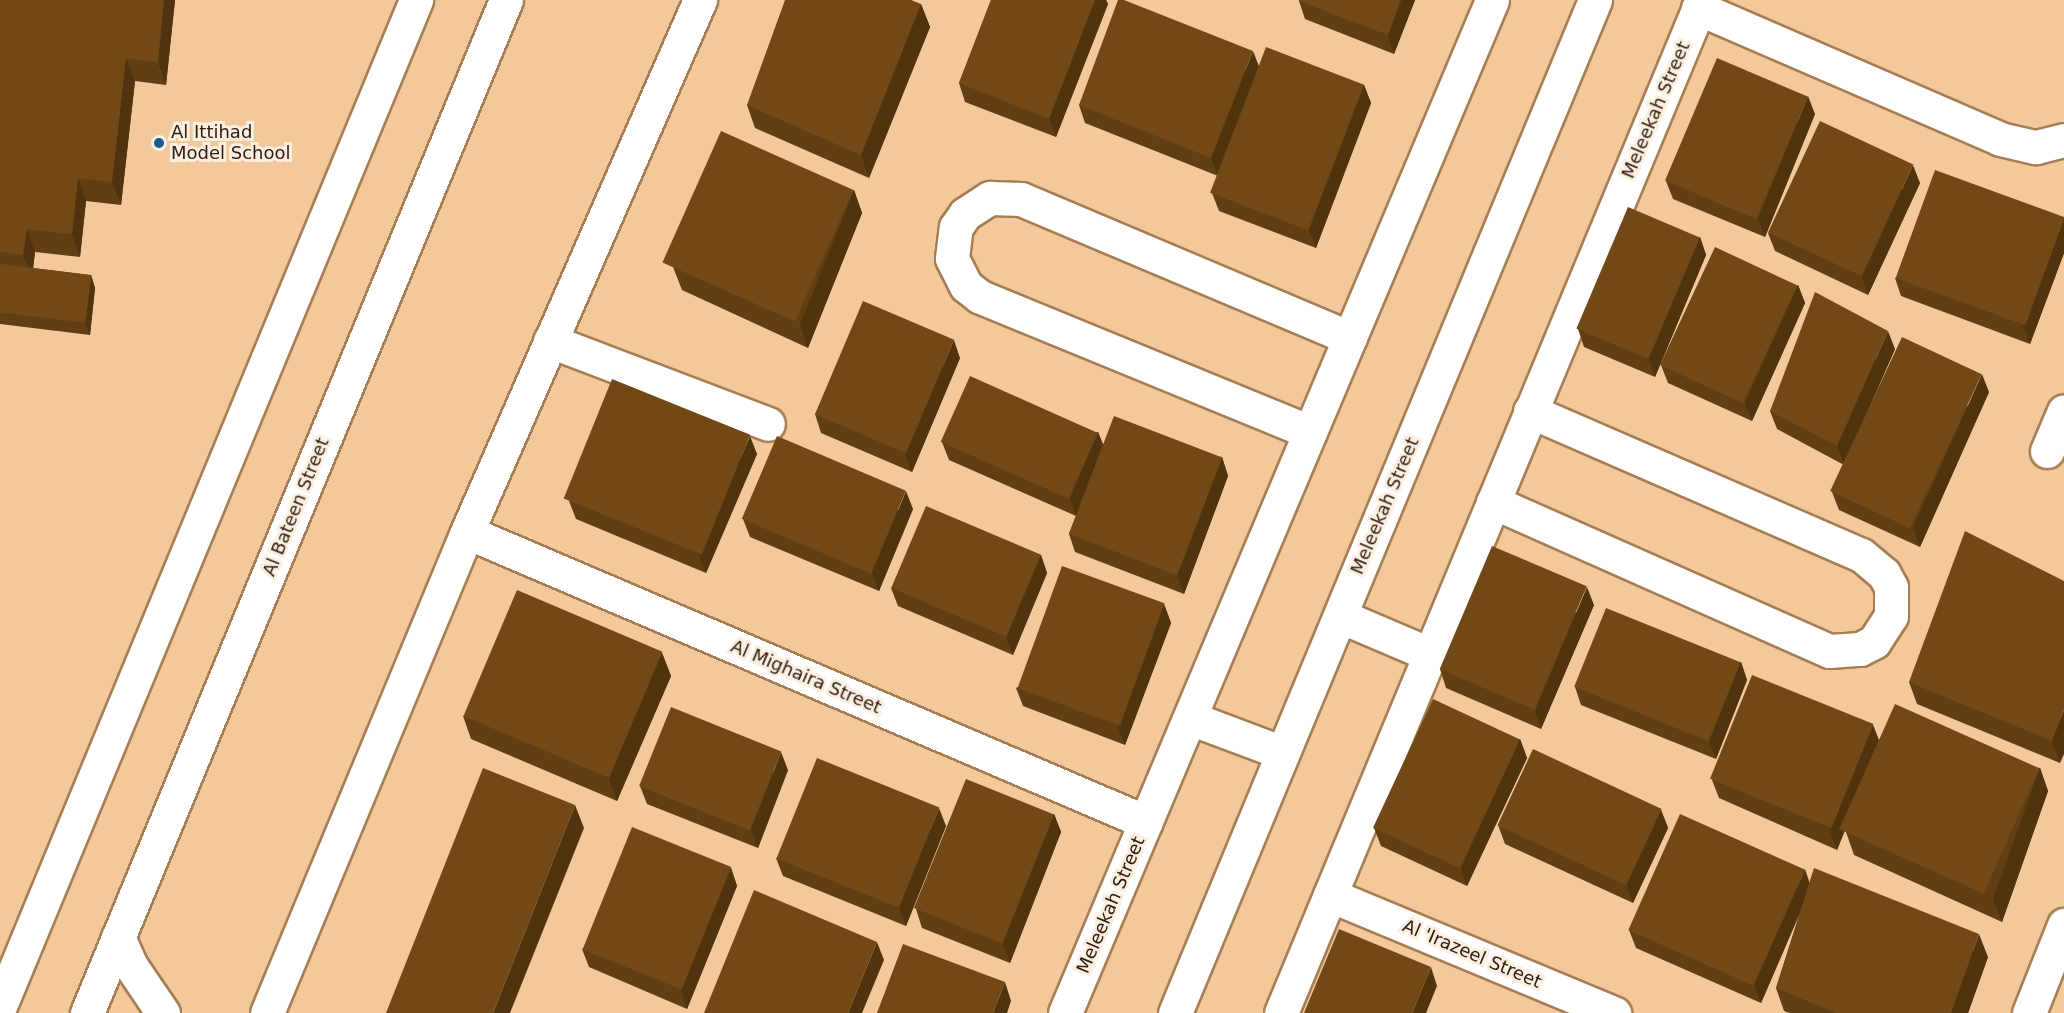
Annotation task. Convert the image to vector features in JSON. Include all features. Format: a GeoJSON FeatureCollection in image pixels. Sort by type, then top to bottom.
{"type":"FeatureCollection","features":[{"type":"Feature","properties":{"kind":"street"},"geometry":{"type":"LineString","coordinates":[[0,1006],[416,0]]}},
{"type":"Feature","properties":{"kind":"street","name":"Al Bateen Street"},"geometry":{"type":"LineString","coordinates":[[87,1013],[506,0]]}},
{"type":"Feature","properties":{"kind":"street"},"geometry":{"type":"LineString","coordinates":[[267,1013],[467,532],[700,0]]}},
{"type":"Feature","properties":{"kind":"street","name":"Meleekah Street"},"geometry":{"type":"LineString","coordinates":[[1065,1013],[1492,0]]}},
{"type":"Feature","properties":{"kind":"street","name":"Meleekah Street"},"geometry":{"type":"LineString","coordinates":[[1175,1013],[1595,0]]}},
{"type":"Feature","properties":{"kind":"street","name":"Meleekah Street"},"geometry":{"type":"LineString","coordinates":[[1281,1013],[1700,4],[2000,139],[2036,147],[2064,140]]}},
{"type":"Feature","properties":{"kind":"street"},"geometry":{"type":"LineString","coordinates":[[1310,432],[979,296],[962,280],[952,258],[957,227],[965,214],[990,198],[1021,199],[1350,338]]}},
{"type":"Feature","properties":{"kind":"street"},"geometry":{"type":"LineString","coordinates":[[550,341],[768,424]]}},
{"type":"Feature","properties":{"kind":"street"},"geometry":{"type":"LineString","coordinates":[[1493,502],[1830,651],[1860,649],[1874,642],[1891,616],[1891,587],[1884,574],[1861,555],[1530,411]]}},
{"type":"Feature","properties":{"kind":"street"},"geometry":{"type":"LineString","coordinates":[[2048,451],[2064,411]]}},
{"type":"Feature","properties":{"kind":"street","name":"Al Mighaira Street"},"geometry":{"type":"LineString","coordinates":[[467,532],[1146,822]]}},
{"type":"Feature","properties":{"kind":"street"},"geometry":{"type":"LineString","coordinates":[[1340,616],[1429,654]]}},
{"type":"Feature","properties":{"kind":"street"},"geometry":{"type":"LineString","coordinates":[[1190,718],[1283,753]]}},
{"type":"Feature","properties":{"kind":"street","name":"Al 'Irazeel Street"},"geometry":{"type":"LineString","coordinates":[[1330,895],[1614,1013]]}},
{"type":"Feature","properties":{"kind":"street"},"geometry":{"type":"LineString","coordinates":[[2030,1013],[2064,925]]}},
{"type":"Feature","properties":{"kind":"street"},"geometry":{"type":"LineString","coordinates":[[118,937],[130,966],[163,1013]]}},
{"type":"Feature","properties":{"kind":"building"},"geometry":{"type":"Polygon","coordinates":[[[0,0],[164,0],[158,62],[126,58],[112,182],[78,178],[72,234],[27,229],[23,255],[0,252],[0,0]]]}},
{"type":"Feature","properties":{"kind":"building"},"geometry":{"type":"Polygon","coordinates":[[[785,0],[911,0],[921,4],[861,155],[747,105],[785,0]]]}},
{"type":"Feature","properties":{"kind":"building"},"geometry":{"type":"Polygon","coordinates":[[[991,0],[1095,0],[1049,119],[959,83],[991,0]]]}},
{"type":"Feature","properties":{"kind":"building"},"geometry":{"type":"Polygon","coordinates":[[[1118,0],[1124,0],[1253,51],[1211,158],[1079,105],[1118,0]]]}},
{"type":"Feature","properties":{"kind":"building"},"geometry":{"type":"Polygon","coordinates":[[[1299,0],[1401,0],[1388,35],[1299,0]]]}},
{"type":"Feature","properties":{"kind":"building"},"geometry":{"type":"Polygon","coordinates":[[[1266,47],[1364,85],[1308,230],[1210,193],[1266,47]]]}},
{"type":"Feature","properties":{"kind":"building"},"geometry":{"type":"Polygon","coordinates":[[[1717,58],[1808,97],[1756,219],[1665,180],[1717,58]]]}},
{"type":"Feature","properties":{"kind":"building"},"geometry":{"type":"Polygon","coordinates":[[[1820,121],[1913,165],[1861,276],[1768,232],[1820,121]]]}},
{"type":"Feature","properties":{"kind":"building"},"geometry":{"type":"Polygon","coordinates":[[[721,131],[853,190],[795,322],[662,263],[721,131]]]}},
{"type":"Feature","properties":{"kind":"building"},"geometry":{"type":"Polygon","coordinates":[[[1935,170],[2064,217],[2025,325],[1896,278],[1935,170]]]}},
{"type":"Feature","properties":{"kind":"building"},"geometry":{"type":"Polygon","coordinates":[[[1628,207],[1700,237],[1648,359],[1576,329],[1628,207]]]}},
{"type":"Feature","properties":{"kind":"building"},"geometry":{"type":"Polygon","coordinates":[[[1715,247],[1797,285],[1743,403],[1660,365],[1715,247]]]}},
{"type":"Feature","properties":{"kind":"building"},"geometry":{"type":"Polygon","coordinates":[[[0,264],[91,275],[85,323],[0,312],[0,264]]]}},
{"type":"Feature","properties":{"kind":"building"},"geometry":{"type":"Polygon","coordinates":[[[1815,292],[1888,331],[1837,446],[1770,411],[1815,292]]]}},
{"type":"Feature","properties":{"kind":"building"},"geometry":{"type":"Polygon","coordinates":[[[863,301],[954,340],[906,453],[815,414],[863,301]]]}},
{"type":"Feature","properties":{"kind":"building"},"geometry":{"type":"Polygon","coordinates":[[[1902,337],[1982,374],[1910,528],[1830,491],[1902,337]]]}},
{"type":"Feature","properties":{"kind":"building"},"geometry":{"type":"Polygon","coordinates":[[[970,376],[1098,433],[1069,499],[941,442],[970,376]]]}},
{"type":"Feature","properties":{"kind":"building"},"geometry":{"type":"Polygon","coordinates":[[[612,379],[750,435],[702,554],[564,499],[612,379]]]}},
{"type":"Feature","properties":{"kind":"building"},"geometry":{"type":"Polygon","coordinates":[[[1114,416],[1222,458],[1177,575],[1069,534],[1114,416]]]}},
{"type":"Feature","properties":{"kind":"building"},"geometry":{"type":"Polygon","coordinates":[[[777,436],[906,491],[871,574],[742,519],[777,436]]]}},
{"type":"Feature","properties":{"kind":"building"},"geometry":{"type":"Polygon","coordinates":[[[926,506],[1041,555],[1006,637],[891,588],[926,506]]]}},
{"type":"Feature","properties":{"kind":"building"},"geometry":{"type":"Polygon","coordinates":[[[1965,531],[2064,581],[2064,710],[2052,741],[1909,682],[1965,531]]]}},
{"type":"Feature","properties":{"kind":"building"},"geometry":{"type":"Polygon","coordinates":[[[1492,546],[1587,586],[1534,710],[1440,669],[1492,546]]]}},
{"type":"Feature","properties":{"kind":"building"},"geometry":{"type":"Polygon","coordinates":[[[1062,566],[1164,603],[1120,725],[1018,688],[1062,566]]]}},
{"type":"Feature","properties":{"kind":"building"},"geometry":{"type":"Polygon","coordinates":[[[517,590],[662,652],[609,778],[463,716],[517,590]]]}},
{"type":"Feature","properties":{"kind":"building"},"geometry":{"type":"Polygon","coordinates":[[[1606,608],[1740,662],[1709,741],[1574,687],[1606,608]]]}},
{"type":"Feature","properties":{"kind":"building"},"geometry":{"type":"Polygon","coordinates":[[[1752,675],[1873,724],[1832,828],[1710,779],[1752,675]]]}},
{"type":"Feature","properties":{"kind":"building"},"geometry":{"type":"Polygon","coordinates":[[[1433,699],[1520,740],[1460,868],[1373,828],[1433,699]]]}},
{"type":"Feature","properties":{"kind":"building"},"geometry":{"type":"Polygon","coordinates":[[[1895,704],[2039,768],[1984,893],[1839,829],[1895,704]]]}},
{"type":"Feature","properties":{"kind":"building"},"geometry":{"type":"Polygon","coordinates":[[[671,707],[781,752],[749,830],[639,786],[671,707]]]}},
{"type":"Feature","properties":{"kind":"building"},"geometry":{"type":"Polygon","coordinates":[[[1533,749],[1662,809],[1626,885],[1498,825],[1533,749]]]}},
{"type":"Feature","properties":{"kind":"building"},"geometry":{"type":"Polygon","coordinates":[[[817,758],[939,807],[899,908],[777,858],[817,758]]]}},
{"type":"Feature","properties":{"kind":"building"},"geometry":{"type":"Polygon","coordinates":[[[483,768],[575,805],[493,1013],[386,1013],[483,768]]]}},
{"type":"Feature","properties":{"kind":"building"},"geometry":{"type":"Polygon","coordinates":[[[966,779],[1054,815],[1002,943],[914,908],[966,779]]]}},
{"type":"Feature","properties":{"kind":"building"},"geometry":{"type":"Polygon","coordinates":[[[1680,814],[1805,870],[1754,986],[1628,930],[1680,814]]]}},
{"type":"Feature","properties":{"kind":"building"},"geometry":{"type":"Polygon","coordinates":[[[632,827],[731,867],[682,989],[583,949],[632,827]]]}},
{"type":"Feature","properties":{"kind":"building"},"geometry":{"type":"Polygon","coordinates":[[[1814,868],[1979,934],[1951,1013],[1836,1013],[1776,988],[1814,868]]]}},
{"type":"Feature","properties":{"kind":"building"},"geometry":{"type":"Polygon","coordinates":[[[754,890],[877,942],[848,1013],[704,1013],[754,890]]]}},
{"type":"Feature","properties":{"kind":"building"},"geometry":{"type":"Polygon","coordinates":[[[1339,929],[1431,967],[1412,1013],[1304,1013],[1339,929]]]}},
{"type":"Feature","properties":{"kind":"building"},"geometry":{"type":"Polygon","coordinates":[[[903,944],[1005,982],[993,1013],[877,1013],[903,944]]]}},
{"type":"Feature","properties":{"kind":"place","name":"Al Ittihad Model School"},"geometry":{"type":"Point","coordinates":[159,143]}}]}
